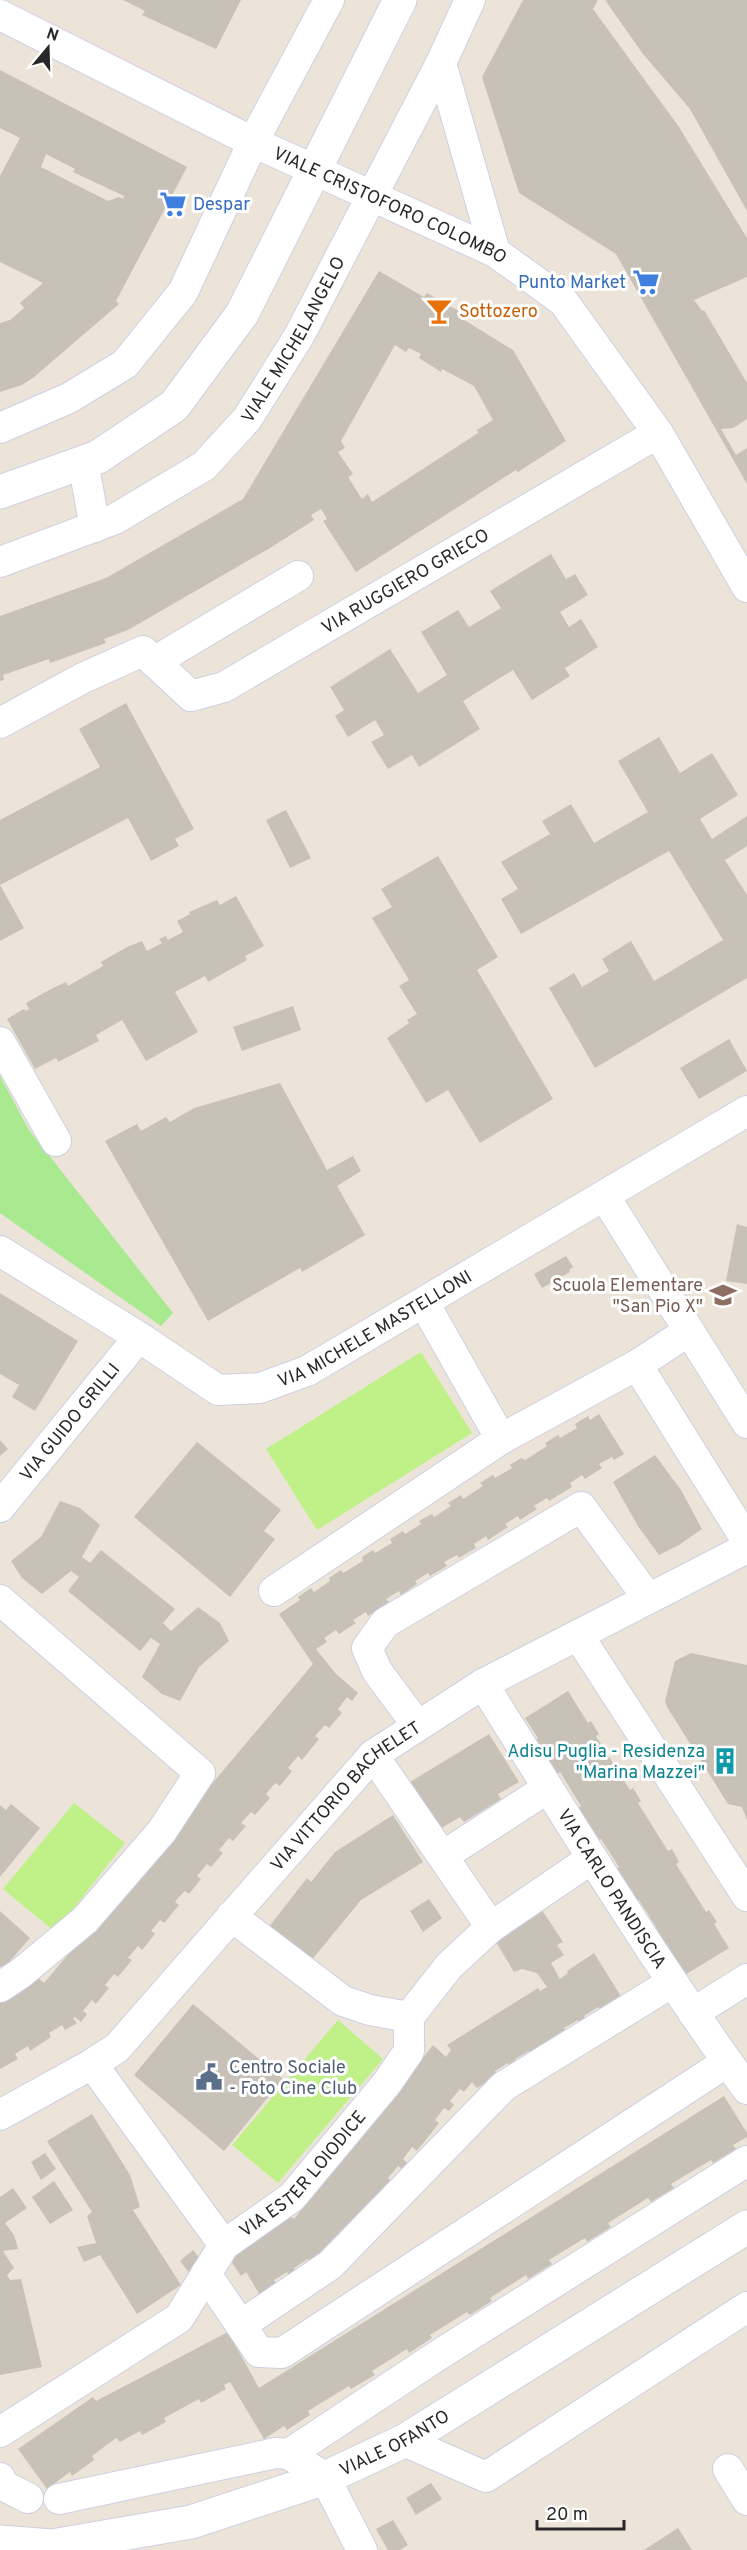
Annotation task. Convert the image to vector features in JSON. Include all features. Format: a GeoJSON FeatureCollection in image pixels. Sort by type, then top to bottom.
{"type":"FeatureCollection","features":[{"type":"Feature","properties":{"kind":"main road"},"geometry":{"type":"LineString","coordinates":[[0,492],[98,457],[174,406],[242,314],[400,0]]}},
{"type":"Feature","properties":{"kind":"main road","name":"VIALE OFANTO"},"geometry":{"type":"LineString","coordinates":[[0,2542],[51,2548],[191,2522],[325,2478],[404,2441],[747,2227]]}},
{"type":"Feature","properties":{"kind":"street"},"geometry":{"type":"LineString","coordinates":[[0,429],[69,398],[124,364],[183,292],[253,142],[329,0]]}},
{"type":"Feature","properties":{"kind":"street","name":"VIALE MICHELANGELO"},"geometry":{"type":"LineString","coordinates":[[0,562],[115,519],[204,466],[247,419],[299,336],[441,63],[470,0]]}},
{"type":"Feature","properties":{"kind":"street","name":"VIALE CRISTOFORO COLOMBO"},"geometry":{"type":"LineString","coordinates":[[0,15],[253,142],[495,252],[563,301],[658,433],[747,587]]}},
{"type":"Feature","properties":{"kind":"street"},"geometry":{"type":"LineString","coordinates":[[441,63],[495,252]]}},
{"type":"Feature","properties":{"kind":"street","name":"VIA RUGGIERO GRIECO"},"geometry":{"type":"LineString","coordinates":[[154,662],[191,696],[224,687],[658,433]]}},
{"type":"Feature","properties":{"kind":"street"},"geometry":{"type":"LineString","coordinates":[[83,462],[95,527]]}},
{"type":"Feature","properties":{"kind":"street"},"geometry":{"type":"LineString","coordinates":[[0,723],[83,678],[142,651],[154,662],[298,576]]}},
{"type":"Feature","properties":{"kind":"street"},"geometry":{"type":"LineString","coordinates":[[0,1042],[56,1141]]}},
{"type":"Feature","properties":{"kind":"street","name":"VIA MICHELE MASTELLONI"},"geometry":{"type":"LineString","coordinates":[[0,1251],[139,1337],[218,1390],[260,1388],[307,1371],[747,1112]]}},
{"type":"Feature","properties":{"kind":"street"},"geometry":{"type":"LineString","coordinates":[[605,1197],[747,1423]]}},
{"type":"Feature","properties":{"kind":"street"},"geometry":{"type":"LineString","coordinates":[[423,1303],[501,1439]]}},
{"type":"Feature","properties":{"kind":"street"},"geometry":{"type":"LineString","coordinates":[[274,1591],[501,1439],[637,1365],[689,1331]]}},
{"type":"Feature","properties":{"kind":"street","name":"VIA GUIDO GRILLI"},"geometry":{"type":"LineString","coordinates":[[0,1507],[139,1337]]}},
{"type":"Feature","properties":{"kind":"street"},"geometry":{"type":"LineString","coordinates":[[637,1365],[747,1541]]}},
{"type":"Feature","properties":{"kind":"street"},"geometry":{"type":"LineString","coordinates":[[417,1725],[377,1671],[367,1648],[379,1631],[386,1623],[581,1507],[648,1598]]}},
{"type":"Feature","properties":{"kind":"street","name":"VIA VITTORIO BACHELET"},"geometry":{"type":"LineString","coordinates":[[0,2115],[117,2048],[373,1755],[483,1684],[747,1548]]}},
{"type":"Feature","properties":{"kind":"street"},"geometry":{"type":"LineString","coordinates":[[0,1600],[200,1773],[162,1831],[85,1920],[21,1973],[0,1987]]}},
{"type":"Feature","properties":{"kind":"street"},"geometry":{"type":"LineString","coordinates":[[578,1635],[747,1896]]}},
{"type":"Feature","properties":{"kind":"street","name":"VIA CARLO PANDISCIA"},"geometry":{"type":"LineString","coordinates":[[483,1684],[671,1983],[747,2090]]}},
{"type":"Feature","properties":{"kind":"street"},"geometry":{"type":"LineString","coordinates":[[373,1755],[491,1927]]}},
{"type":"Feature","properties":{"kind":"street"},"geometry":{"type":"LineString","coordinates":[[443,1856],[548,1788]]}},
{"type":"Feature","properties":{"kind":"street"},"geometry":{"type":"LineString","coordinates":[[231,1916],[343,2001],[370,2010],[409,2017],[449,1965],[491,1927],[591,1859]]}},
{"type":"Feature","properties":{"kind":"street"},"geometry":{"type":"LineString","coordinates":[[693,2013],[747,1979]]}},
{"type":"Feature","properties":{"kind":"street"},"geometry":{"type":"LineString","coordinates":[[241,2325],[330,2265],[504,2086],[671,1983]]}},
{"type":"Feature","properties":{"kind":"street","name":"VIA ESTER LOIODICE"},"geometry":{"type":"LineString","coordinates":[[0,2432],[179,2318],[224,2245],[292,2198],[387,2083],[409,2051],[409,2017]]}},
{"type":"Feature","properties":{"kind":"street"},"geometry":{"type":"LineString","coordinates":[[206,2274],[259,2352],[282,2353],[727,2062]]}},
{"type":"Feature","properties":{"kind":"street"},"geometry":{"type":"LineString","coordinates":[[92,2064],[224,2245]]}},
{"type":"Feature","properties":{"kind":"street"},"geometry":{"type":"LineString","coordinates":[[290,2454],[437,2356],[747,2162]]}},
{"type":"Feature","properties":{"kind":"street"},"geometry":{"type":"LineString","coordinates":[[404,2441],[486,2477],[747,2307]]}},
{"type":"Feature","properties":{"kind":"street"},"geometry":{"type":"LineString","coordinates":[[59,2499],[276,2453],[290,2454],[325,2478],[362,2550]]}},
{"type":"Feature","properties":{"kind":"street"},"geometry":{"type":"LineString","coordinates":[[728,2469],[747,2500]]}},
{"type":"Feature","properties":{"kind":"street"},"geometry":{"type":"LineString","coordinates":[[0,2478],[4,2486],[28,2498]]}},
{"type":"Feature","properties":{"kind":"green space"},"geometry":{"type":"Polygon","coordinates":[[[0,1076],[29,1130],[173,1313],[161,1326],[0,1213],[0,1076]]]}},
{"type":"Feature","properties":{"kind":"green space"},"geometry":{"type":"Polygon","coordinates":[[[421,1352],[472,1433],[317,1530],[266,1449],[421,1352]]]}},
{"type":"Feature","properties":{"kind":"green space"},"geometry":{"type":"Polygon","coordinates":[[[74,1803],[125,1843],[55,1932],[3,1889],[74,1803]]]}},
{"type":"Feature","properties":{"kind":"green space"},"geometry":{"type":"Polygon","coordinates":[[[338,2020],[383,2059],[278,2183],[232,2145],[338,2020]]]}},
{"type":"Feature","properties":{"kind":"building"},"geometry":{"type":"Polygon","coordinates":[[[123,0],[241,0],[216,49],[142,15],[145,11],[123,0]]]}},
{"type":"Feature","properties":{"kind":"building"},"geometry":{"type":"Polygon","coordinates":[[[523,0],[598,0],[593,9],[679,127],[747,238],[747,277],[694,300],[702,311],[704,310],[747,383],[747,419],[733,428],[721,429],[736,455],[747,448],[747,484],[616,254],[519,193],[482,77],[523,0]]]}},
{"type":"Feature","properties":{"kind":"building"},"geometry":{"type":"Polygon","coordinates":[[[605,0],[747,0],[747,211],[690,109],[643,54],[605,0]]]}},
{"type":"Feature","properties":{"kind":"building"},"geometry":{"type":"Polygon","coordinates":[[[0,70],[187,167],[116,301],[119,304],[34,377],[22,385],[0,392],[0,323],[10,320],[24,308],[20,303],[43,283],[0,262],[0,176],[20,138],[0,128],[0,70]],[[46,154],[41,167],[108,201],[119,197],[123,199],[124,196],[73,172],[75,169],[46,154]]]}},
{"type":"Feature","properties":{"kind":"building"},"geometry":{"type":"Polygon","coordinates":[[[379,271],[424,297],[427,293],[464,314],[461,318],[513,350],[566,441],[518,472],[516,470],[356,572],[323,521],[327,519],[321,509],[311,515],[314,520],[270,548],[128,630],[104,639],[106,643],[50,663],[49,659],[3,675],[4,680],[0,681],[0,616],[106,578],[243,499],[379,271]],[[395,345],[341,441],[345,448],[338,452],[353,474],[348,477],[362,499],[368,494],[372,502],[478,433],[477,430],[493,420],[474,386],[442,369],[441,372],[419,358],[421,354],[409,348],[406,352],[395,345]]]}},
{"type":"Feature","properties":{"kind":"building"},"geometry":{"type":"Polygon","coordinates":[[[551,554],[566,579],[575,574],[588,595],[560,612],[569,627],[581,619],[598,647],[565,668],[570,676],[532,700],[513,670],[463,701],[480,729],[419,767],[412,755],[388,769],[371,742],[384,735],[375,720],[348,737],[335,716],[344,710],[330,687],[390,649],[418,693],[447,675],[421,632],[458,610],[469,627],[501,608],[490,591],[551,554]]]}},
{"type":"Feature","properties":{"kind":"building"},"geometry":{"type":"Polygon","coordinates":[[[126,703],[194,829],[175,839],[179,846],[151,861],[128,818],[0,885],[0,820],[100,767],[79,729],[126,703]]]}},
{"type":"Feature","properties":{"kind":"building"},"geometry":{"type":"Polygon","coordinates":[[[659,737],[680,773],[712,753],[738,795],[700,819],[712,839],[747,816],[747,846],[725,860],[747,895],[747,978],[595,1068],[549,988],[574,973],[582,987],[609,971],[602,959],[631,941],[654,981],[723,940],[669,851],[521,934],[501,899],[518,889],[501,862],[550,834],[542,821],[571,804],[594,843],[648,812],[618,761],[659,737]]]}},
{"type":"Feature","properties":{"kind":"building"},"geometry":{"type":"Polygon","coordinates":[[[286,810],[311,858],[290,868],[266,820],[286,810]]]}},
{"type":"Feature","properties":{"kind":"building"},"geometry":{"type":"Polygon","coordinates":[[[438,856],[498,957],[477,970],[553,1099],[480,1143],[448,1090],[426,1103],[387,1038],[409,1023],[407,1020],[417,1014],[399,986],[409,980],[372,918],[392,907],[381,889],[438,856]]]}},
{"type":"Feature","properties":{"kind":"building"},"geometry":{"type":"Polygon","coordinates":[[[0,885],[24,928],[0,941],[0,885]]]}},
{"type":"Feature","properties":{"kind":"building"},"geometry":{"type":"Polygon","coordinates":[[[236,896],[264,946],[245,956],[247,960],[208,982],[205,976],[175,992],[198,1032],[146,1061],[122,1020],[96,1035],[99,1041],[58,1062],[56,1058],[35,1069],[7,1019],[24,1009],[26,1011],[29,1009],[26,1003],[51,989],[66,982],[68,986],[103,966],[101,962],[127,947],[142,941],[147,951],[162,943],[159,939],[166,936],[168,940],[183,932],[177,921],[190,914],[189,912],[217,900],[220,905],[236,896]]]}},
{"type":"Feature","properties":{"kind":"building"},"geometry":{"type":"Polygon","coordinates":[[[293,1006],[301,1030],[242,1051],[233,1027],[293,1006]]]}},
{"type":"Feature","properties":{"kind":"building"},"geometry":{"type":"Polygon","coordinates":[[[729,1039],[747,1071],[699,1099],[680,1068],[729,1039]]]}},
{"type":"Feature","properties":{"kind":"building"},"geometry":{"type":"Polygon","coordinates":[[[280,1083],[327,1170],[353,1156],[361,1171],[337,1186],[365,1235],[302,1272],[300,1268],[208,1321],[105,1141],[137,1124],[141,1131],[166,1117],[170,1122],[194,1108],[280,1083]]]}},
{"type":"Feature","properties":{"kind":"building"},"geometry":{"type":"Polygon","coordinates":[[[737,1224],[747,1227],[747,1284],[726,1281],[737,1224]]]}},
{"type":"Feature","properties":{"kind":"building"},"geometry":{"type":"Polygon","coordinates":[[[566,1256],[573,1267],[569,1270],[570,1272],[542,1288],[534,1274],[566,1256]]]}},
{"type":"Feature","properties":{"kind":"building"},"geometry":{"type":"Polygon","coordinates":[[[0,1293],[78,1341],[35,1411],[12,1397],[19,1385],[0,1374],[0,1293]]]}},
{"type":"Feature","properties":{"kind":"building"},"geometry":{"type":"Polygon","coordinates":[[[599,1414],[624,1454],[614,1460],[612,1457],[599,1464],[602,1468],[585,1479],[582,1475],[570,1483],[572,1487],[549,1501],[547,1498],[534,1506],[537,1509],[520,1520],[518,1516],[505,1524],[508,1527],[488,1540],[486,1536],[474,1544],[476,1548],[459,1558],[457,1555],[444,1562],[447,1566],[430,1576],[428,1573],[415,1581],[417,1584],[401,1595],[399,1591],[386,1599],[389,1602],[368,1616],[366,1612],[353,1620],[356,1623],[339,1634],[336,1630],[324,1638],[327,1642],[316,1649],[336,1674],[358,1693],[352,1701],[347,1697],[338,1709],[342,1713],[329,1728],[325,1725],[315,1736],[319,1739],[302,1760],[298,1756],[288,1768],[292,1771],[280,1786],[275,1783],[266,1794],[270,1798],[255,1815],[251,1812],[241,1823],[246,1826],[233,1841],[229,1838],[219,1850],[223,1853],[211,1867],[207,1864],[197,1876],[201,1879],[189,1894],[185,1891],[177,1899],[175,1902],[179,1905],[164,1923],[160,1920],[151,1931],[155,1934],[142,1950],[138,1946],[128,1958],[132,1960],[118,1977],[114,1974],[105,1985],[109,1988],[96,2004],[92,2000],[83,2011],[87,2014],[81,2022],[73,2018],[77,2023],[65,2030],[62,2025],[49,2033],[51,2037],[30,2051],[28,2046],[15,2054],[18,2059],[0,2069],[0,2000],[37,1977],[44,1983],[313,1664],[279,1614],[300,1600],[298,1597],[311,1588],[314,1592],[341,1570],[343,1573],[363,1561],[362,1557],[373,1550],[375,1553],[392,1543],[390,1539],[403,1531],[405,1534],[421,1524],[419,1521],[432,1514],[434,1517],[451,1506],[448,1503],[461,1495],[463,1499],[483,1486],[480,1483],[493,1475],[495,1478],[512,1468],[510,1465],[521,1458],[525,1460],[547,1446],[545,1443],[558,1435],[560,1438],[577,1428],[575,1424],[588,1416],[590,1420],[599,1414]]]}},
{"type":"Feature","properties":{"kind":"building"},"geometry":{"type":"Polygon","coordinates":[[[0,1440],[8,1449],[0,1456],[0,1440]]]}},
{"type":"Feature","properties":{"kind":"building"},"geometry":{"type":"Polygon","coordinates":[[[197,1442],[281,1510],[264,1531],[275,1539],[230,1597],[134,1517],[197,1442]]]}},
{"type":"Feature","properties":{"kind":"building"},"geometry":{"type":"Polygon","coordinates":[[[655,1455],[681,1490],[702,1529],[659,1555],[638,1526],[613,1482],[655,1455]]]}},
{"type":"Feature","properties":{"kind":"building"},"geometry":{"type":"Polygon","coordinates":[[[60,1501],[80,1508],[100,1525],[82,1557],[90,1563],[101,1550],[175,1609],[163,1623],[171,1631],[198,1607],[220,1623],[229,1641],[199,1667],[180,1701],[162,1694],[142,1677],[160,1644],[151,1638],[140,1651],[68,1591],[79,1577],[71,1571],[42,1594],[22,1578],[11,1561],[41,1537],[60,1501]]]}},
{"type":"Feature","properties":{"kind":"building","name":"Adisu Puglia - Residenza \"Marina Mazzei\""},"geometry":{"type":"Polygon","coordinates":[[[691,1653],[747,1665],[747,1820],[742,1807],[728,1804],[667,1707],[665,1701],[675,1661],[691,1653]]]}},
{"type":"Feature","properties":{"kind":"building"},"geometry":{"type":"Polygon","coordinates":[[[568,1691],[588,1723],[591,1721],[599,1734],[596,1736],[630,1790],[633,1788],[641,1801],[638,1803],[668,1851],[672,1849],[679,1862],[676,1864],[706,1912],[709,1910],[717,1922],[714,1924],[729,1948],[685,1975],[677,1961],[673,1963],[652,1930],[656,1927],[639,1900],[635,1903],[615,1870],[619,1867],[601,1839],[596,1841],[576,1809],[581,1806],[560,1772],[555,1775],[534,1741],[538,1738],[525,1718],[568,1691]]]}},
{"type":"Feature","properties":{"kind":"building"},"geometry":{"type":"Polygon","coordinates":[[[489,1734],[519,1782],[498,1794],[501,1799],[464,1822],[460,1817],[440,1829],[410,1782],[489,1734]]]}},
{"type":"Feature","properties":{"kind":"building"},"geometry":{"type":"Polygon","coordinates":[[[11,1804],[40,1828],[0,1877],[0,1805],[6,1810],[11,1804]]]}},
{"type":"Feature","properties":{"kind":"building"},"geometry":{"type":"Polygon","coordinates":[[[393,1815],[423,1862],[361,1900],[310,1962],[268,1928],[307,1878],[311,1882],[335,1852],[393,1815]]]}},
{"type":"Feature","properties":{"kind":"building"},"geometry":{"type":"Polygon","coordinates":[[[429,1899],[442,1918],[423,1932],[410,1911],[429,1899]]]}},
{"type":"Feature","properties":{"kind":"building"},"geometry":{"type":"Polygon","coordinates":[[[540,1907],[563,1942],[557,1945],[564,1955],[551,1963],[560,1979],[568,1973],[567,1971],[594,1953],[622,1998],[601,2012],[598,2007],[584,2016],[587,2020],[580,2024],[578,2020],[564,2028],[567,2033],[532,2055],[529,2051],[515,2059],[518,2063],[511,2068],[508,2063],[495,2071],[497,2076],[477,2088],[472,2082],[464,2092],[460,2089],[450,2101],[454,2105],[449,2111],[444,2108],[435,2120],[439,2123],[417,2151],[412,2147],[403,2159],[407,2163],[402,2169],[398,2166],[388,2178],[392,2182],[371,2207],[367,2204],[311,2264],[308,2259],[294,2268],[297,2273],[290,2277],[287,2272],[274,2280],[276,2285],[260,2295],[246,2272],[241,2276],[226,2254],[289,2215],[294,2219],[433,2045],[446,2057],[451,2050],[447,2045],[538,1988],[540,1991],[547,1987],[537,1973],[522,1969],[514,1972],[493,1937],[540,1907]]]}},
{"type":"Feature","properties":{"kind":"building"},"geometry":{"type":"Polygon","coordinates":[[[0,1911],[30,1938],[3,1969],[0,1966],[0,1911]]]}},
{"type":"Feature","properties":{"kind":"building"},"geometry":{"type":"Polygon","coordinates":[[[193,2004],[283,2079],[224,2151],[134,2075],[193,2004]]]}},
{"type":"Feature","properties":{"kind":"building"},"geometry":{"type":"Polygon","coordinates":[[[724,2096],[747,2133],[747,2137],[733,2145],[736,2149],[713,2163],[711,2160],[671,2184],[674,2188],[651,2202],[648,2198],[608,2223],[611,2227],[587,2242],[585,2238],[549,2260],[552,2264],[528,2279],[526,2275],[490,2298],[492,2301],[470,2315],[467,2312],[430,2335],[432,2338],[409,2353],[407,2349],[372,2371],[375,2375],[351,2389],[349,2386],[308,2411],[310,2415],[287,2430],[284,2426],[264,2439],[230,2382],[224,2385],[226,2389],[201,2403],[199,2399],[164,2418],[166,2422],[142,2435],[140,2431],[120,2442],[116,2438],[92,2456],[94,2460],[72,2476],[70,2472],[47,2489],[18,2449],[93,2397],[96,2401],[228,2332],[259,2388],[724,2096]]]}},
{"type":"Feature","properties":{"kind":"building"},"geometry":{"type":"Polygon","coordinates":[[[92,2114],[130,2175],[140,2207],[133,2210],[181,2285],[137,2314],[100,2255],[84,2262],[77,2247],[96,2243],[87,2216],[92,2212],[47,2141],[92,2114]]]}},
{"type":"Feature","properties":{"kind":"building"},"geometry":{"type":"Polygon","coordinates":[[[45,2153],[56,2169],[41,2180],[31,2162],[45,2153]]]}},
{"type":"Feature","properties":{"kind":"building"},"geometry":{"type":"Polygon","coordinates":[[[54,2181],[73,2210],[50,2224],[32,2197],[54,2181]]]}},
{"type":"Feature","properties":{"kind":"building"},"geometry":{"type":"Polygon","coordinates":[[[13,2188],[27,2208],[5,2223],[14,2235],[18,2249],[3,2251],[14,2268],[7,2275],[10,2280],[21,2279],[42,2367],[0,2375],[0,2197],[13,2188]]]}},
{"type":"Feature","properties":{"kind":"building"},"geometry":{"type":"Polygon","coordinates":[[[193,2250],[204,2264],[191,2275],[180,2261],[193,2250]]]}},
{"type":"Feature","properties":{"kind":"building"},"geometry":{"type":"Polygon","coordinates":[[[431,2483],[442,2499],[416,2515],[406,2498],[431,2483]]]}},
{"type":"Feature","properties":{"kind":"building"},"geometry":{"type":"Polygon","coordinates":[[[393,2520],[408,2545],[400,2550],[388,2550],[376,2529],[393,2520]]]}},
{"type":"Feature","properties":{"kind":"building"},"geometry":{"type":"Polygon","coordinates":[[[678,2528],[692,2550],[644,2550],[678,2528]]]}},
{"type":"Feature","properties":{"kind":"place","name":"Despar"},"geometry":{"type":"Point","coordinates":[173,204]}},
{"type":"Feature","properties":{"kind":"place","name":"Punto Market"},"geometry":{"type":"Point","coordinates":[646,282]}},
{"type":"Feature","properties":{"kind":"place","name":"Sottozero"},"geometry":{"type":"Point","coordinates":[439,311]}},
{"type":"Feature","properties":{"kind":"place","name":"Scuola Elementare \"San Pio X\""},"geometry":{"type":"Point","coordinates":[723,1295]}},
{"type":"Feature","properties":{"kind":"place","name":"Adisu Puglia - Residenza \"Marina Mazzei\""},"geometry":{"type":"Point","coordinates":[725,1761]}},
{"type":"Feature","properties":{"kind":"place","name":"Centro Sociale - Foto Cine Club"},"geometry":{"type":"Point","coordinates":[209,2077]}}]}
